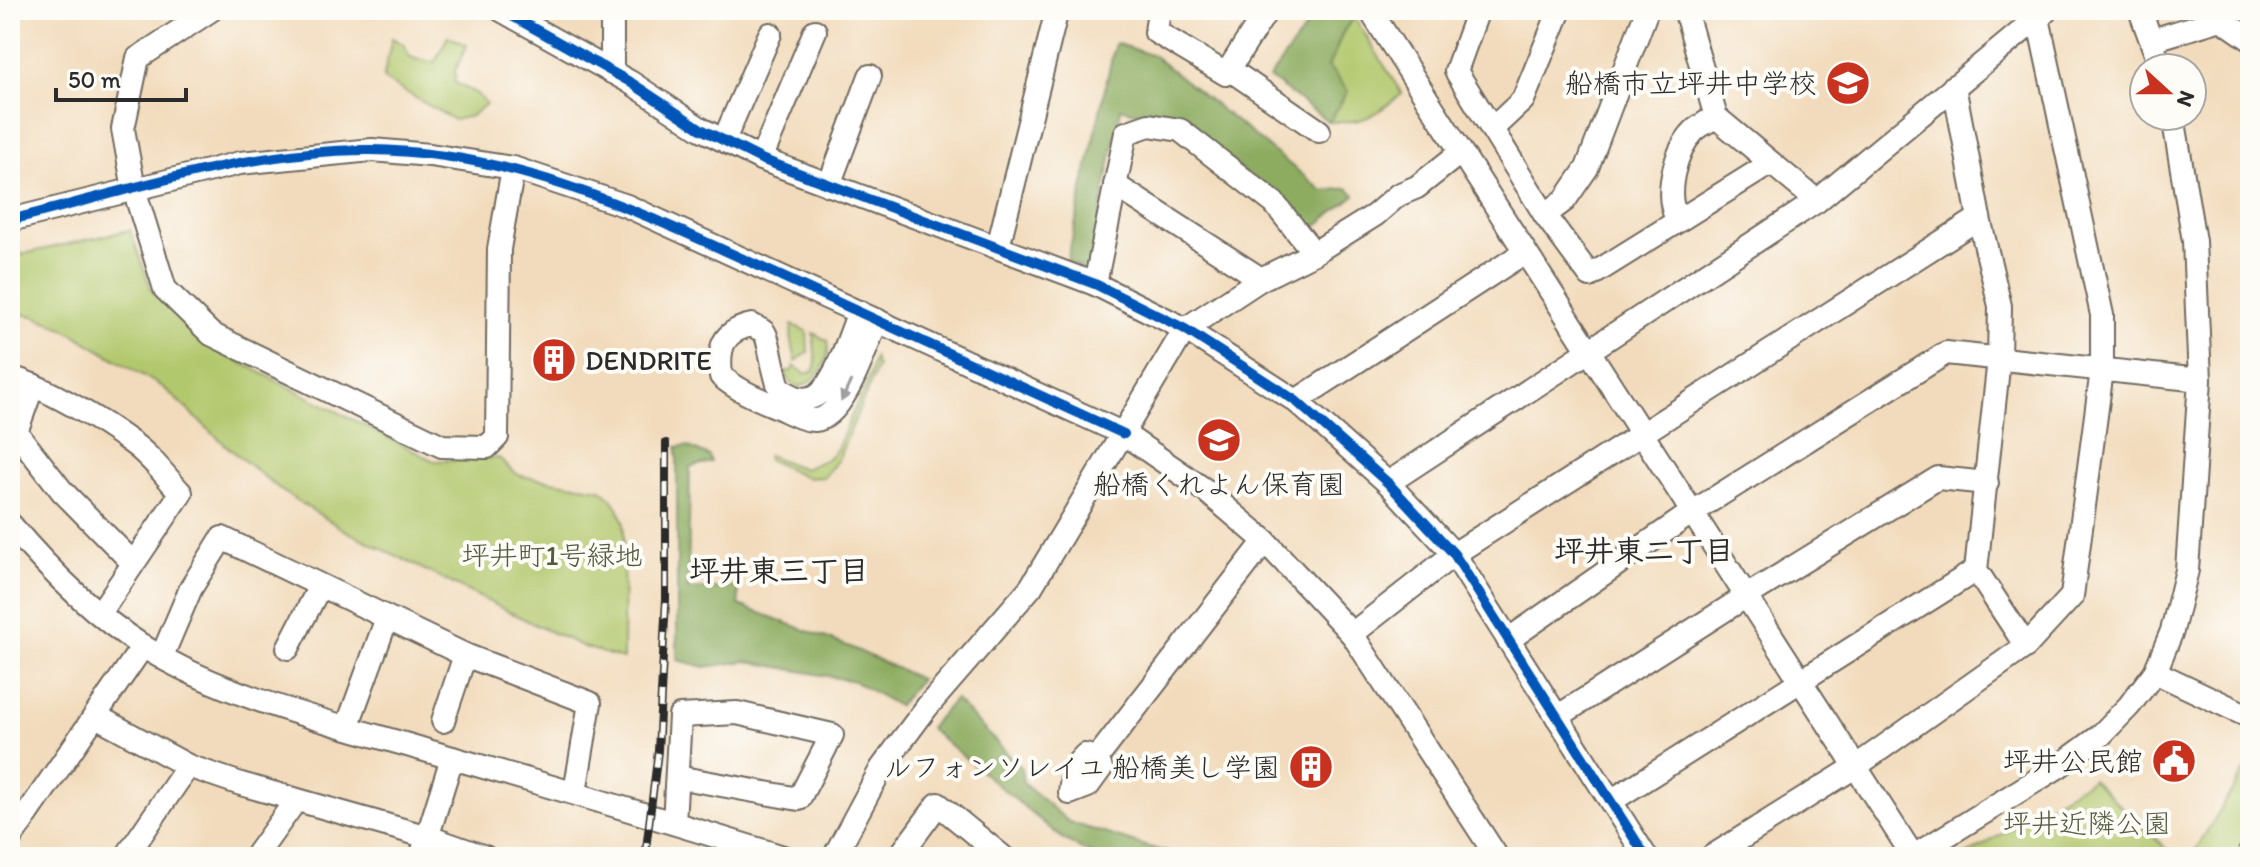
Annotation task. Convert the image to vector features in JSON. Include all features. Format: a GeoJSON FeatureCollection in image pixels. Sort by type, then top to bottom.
{"type":"FeatureCollection","features":[{"type":"Feature","properties":{"kind":"street"},"geometry":{"type":"LineString","coordinates":[[211,10],[138,58],[123,129],[134,189],[165,289],[211,334],[442,446],[487,447],[497,437],[499,249],[513,168]]}},
{"type":"Feature","properties":{"kind":"street"},"geometry":{"type":"LineString","coordinates":[[501,10],[612,72],[701,129],[761,159],[1095,284],[1185,329],[1296,401],[1388,483],[1454,554],[1646,857]]}},
{"type":"Feature","properties":{"kind":"street"},"geometry":{"type":"LineString","coordinates":[[612,10],[612,72]]}},
{"type":"Feature","properties":{"kind":"street"},"geometry":{"type":"LineString","coordinates":[[998,247],[1057,10]]}},
{"type":"Feature","properties":{"kind":"street"},"geometry":{"type":"LineString","coordinates":[[1159,10],[1156,32],[1226,74],[1267,10]]}},
{"type":"Feature","properties":{"kind":"street"},"geometry":{"type":"LineString","coordinates":[[1370,10],[1912,857],[2058,767],[2100,736],[2129,706],[2155,672],[2172,631],[2187,570],[2200,380],[2194,241],[2176,132]]}},
{"type":"Feature","properties":{"kind":"street"},"geometry":{"type":"LineString","coordinates":[[1478,10],[1456,71],[1545,215],[1590,276],[1771,163]]}},
{"type":"Feature","properties":{"kind":"street"},"geometry":{"type":"LineString","coordinates":[[1492,129],[1523,100],[1560,10]]}},
{"type":"Feature","properties":{"kind":"street"},"geometry":{"type":"LineString","coordinates":[[1545,215],[1565,200],[1587,168],[1647,10]]}},
{"type":"Feature","properties":{"kind":"street"},"geometry":{"type":"LineString","coordinates":[[1685,10],[1716,117],[1817,201]]}},
{"type":"Feature","properties":{"kind":"street"},"geometry":{"type":"LineString","coordinates":[[2140,10],[2156,52]]}},
{"type":"Feature","properties":{"kind":"street"},"geometry":{"type":"LineString","coordinates":[[1388,483],[1817,201],[2042,14],[2102,315],[2102,370],[2072,596],[2026,646],[1855,767],[1711,857]]}},
{"type":"Feature","properties":{"kind":"street"},"geometry":{"type":"LineString","coordinates":[[2152,40],[2221,19],[2250,39]]}},
{"type":"Feature","properties":{"kind":"street"},"geometry":{"type":"LineString","coordinates":[[761,159],[815,31]]}},
{"type":"Feature","properties":{"kind":"street"},"geometry":{"type":"LineString","coordinates":[[724,140],[770,34]]}},
{"type":"Feature","properties":{"kind":"street"},"geometry":{"type":"LineString","coordinates":[[1229,69],[1319,131]]}},
{"type":"Feature","properties":{"kind":"street"},"geometry":{"type":"LineString","coordinates":[[829,185],[870,76]]}},
{"type":"Feature","properties":{"kind":"street"},"geometry":{"type":"LineString","coordinates":[[1954,86],[1979,218],[2000,306],[1999,359],[1976,570],[2026,646]]}},
{"type":"Feature","properties":{"kind":"street"},"geometry":{"type":"LineString","coordinates":[[1678,220],[1674,213],[1672,188],[1678,160],[1694,130],[1716,117]]}},
{"type":"Feature","properties":{"kind":"street"},"geometry":{"type":"LineString","coordinates":[[1095,284],[1126,133],[1149,125],[1180,130],[1274,203],[1314,253]]}},
{"type":"Feature","properties":{"kind":"street"},"geometry":{"type":"LineString","coordinates":[[10,220],[240,163],[372,150],[513,168],[627,206],[1124,434],[1205,490],[1265,541],[1352,634],[1497,857]]}},
{"type":"Feature","properties":{"kind":"street"},"geometry":{"type":"LineString","coordinates":[[834,857],[881,769],[927,707],[1031,587],[1185,329],[1261,279],[1314,253],[1375,215],[1398,195],[1417,187],[1461,152]]}},
{"type":"Feature","properties":{"kind":"street"},"geometry":{"type":"LineString","coordinates":[[1115,185],[1261,279]]}},
{"type":"Feature","properties":{"kind":"street"},"geometry":{"type":"LineString","coordinates":[[1352,634],[1454,554],[1979,218]]}},
{"type":"Feature","properties":{"kind":"street"},"geometry":{"type":"LineString","coordinates":[[1296,401],[1525,252]]}},
{"type":"Feature","properties":{"kind":"street"},"geometry":{"type":"LineString","coordinates":[[868,316],[842,402],[830,414],[817,420],[803,418],[733,387],[721,376],[718,357],[726,338],[739,328],[752,325],[765,333],[770,344],[772,369],[780,389],[797,398],[811,398],[824,390],[868,316]]}},
{"type":"Feature","properties":{"kind":"street"},"geometry":{"type":"LineString","coordinates":[[1508,640],[1691,513],[1946,353],[2200,380]]}},
{"type":"Feature","properties":{"kind":"street"},"geometry":{"type":"LineString","coordinates":[[10,377],[33,385],[135,445],[181,493],[100,613]]}},
{"type":"Feature","properties":{"kind":"street"},"geometry":{"type":"LineString","coordinates":[[33,385],[16,432],[62,491],[133,563]]}},
{"type":"Feature","properties":{"kind":"street"},"geometry":{"type":"LineString","coordinates":[[1557,717],[1938,478],[1987,483]]}},
{"type":"Feature","properties":{"kind":"street"},"geometry":{"type":"LineString","coordinates":[[10,524],[39,559],[100,613],[153,651],[232,688],[347,727],[575,792],[783,857]]}},
{"type":"Feature","properties":{"kind":"street"},"geometry":{"type":"LineString","coordinates":[[10,839],[96,716],[153,651],[222,538],[465,655],[590,703],[575,792]]}},
{"type":"Feature","properties":{"kind":"street"},"geometry":{"type":"LineString","coordinates":[[1097,758],[1265,541]]}},
{"type":"Feature","properties":{"kind":"street"},"geometry":{"type":"LineString","coordinates":[[1611,801],[1976,570]]}},
{"type":"Feature","properties":{"kind":"street"},"geometry":{"type":"LineString","coordinates":[[288,648],[320,586]]}},
{"type":"Feature","properties":{"kind":"street"},"geometry":{"type":"LineString","coordinates":[[347,727],[387,618]]}},
{"type":"Feature","properties":{"kind":"street"},"geometry":{"type":"LineString","coordinates":[[443,721],[465,655]]}},
{"type":"Feature","properties":{"kind":"street"},"geometry":{"type":"LineString","coordinates":[[2155,672],[2250,717]]}},
{"type":"Feature","properties":{"kind":"street"},"geometry":{"type":"LineString","coordinates":[[674,823],[680,716],[737,713],[832,735],[799,799],[677,777]]}},
{"type":"Feature","properties":{"kind":"street"},"geometry":{"type":"LineString","coordinates":[[96,716],[188,766],[296,800],[424,847],[485,857]]}},
{"type":"Feature","properties":{"kind":"street"},"geometry":{"type":"LineString","coordinates":[[424,847],[452,758]]}},
{"type":"Feature","properties":{"kind":"street"},"geometry":{"type":"LineString","coordinates":[[126,857],[188,766]]}},
{"type":"Feature","properties":{"kind":"street"},"geometry":{"type":"LineString","coordinates":[[255,857],[296,800]]}},
{"type":"Feature","properties":{"kind":"street"},"geometry":{"type":"LineString","coordinates":[[899,857],[938,804],[1003,857]]}},
{"type":"Feature","properties":{"kind":"green space"},"geometry":{"type":"Polygon","coordinates":[[[1319,10],[1351,10],[1355,18],[1345,29],[1328,66],[1348,91],[1329,122],[1269,78],[1319,10]]]}},
{"type":"Feature","properties":{"kind":"green space"},"geometry":{"type":"Polygon","coordinates":[[[1355,18],[1402,94],[1369,117],[1329,122],[1347,91],[1328,66],[1342,35],[1355,18]]]}},
{"type":"Feature","properties":{"kind":"green space"},"geometry":{"type":"Polygon","coordinates":[[[448,36],[467,45],[454,73],[454,82],[477,94],[486,104],[471,116],[454,120],[383,79],[392,38],[404,45],[409,56],[435,62],[448,36]]]}},
{"type":"Feature","properties":{"kind":"green space"},"geometry":{"type":"Polygon","coordinates":[[[1115,43],[1154,56],[1323,191],[1348,188],[1355,195],[1311,230],[1270,192],[1184,125],[1121,108],[1089,270],[1067,262],[1115,43]]]}},
{"type":"Feature","properties":{"kind":"green space","name":"坪井町1号緑地"},"geometry":{"type":"Polygon","coordinates":[[[130,230],[152,291],[203,343],[434,461],[499,458],[521,476],[600,489],[609,496],[624,523],[623,659],[584,647],[540,627],[344,530],[282,491],[230,449],[164,388],[63,328],[34,316],[10,313],[10,257],[130,230]]]}},
{"type":"Feature","properties":{"kind":"green space"},"geometry":{"type":"Polygon","coordinates":[[[792,325],[807,331],[808,352],[796,361],[791,338],[792,325]]]}},
{"type":"Feature","properties":{"kind":"green space"},"geometry":{"type":"Polygon","coordinates":[[[813,333],[828,341],[827,356],[818,374],[800,387],[790,383],[784,371],[792,371],[794,366],[806,374],[814,371],[813,333]]]}},
{"type":"Feature","properties":{"kind":"green space"},"geometry":{"type":"Polygon","coordinates":[[[874,358],[877,367],[838,460],[824,477],[808,478],[767,459],[768,455],[804,469],[827,459],[837,449],[874,358]]]}},
{"type":"Feature","properties":{"kind":"green space"},"geometry":{"type":"Polygon","coordinates":[[[687,446],[709,456],[711,462],[690,467],[688,590],[738,587],[739,605],[850,647],[920,679],[898,706],[854,681],[746,661],[705,667],[677,660],[677,447],[687,446]]]}},
{"type":"Feature","properties":{"kind":"green space"},"geometry":{"type":"Polygon","coordinates":[[[955,699],[1021,768],[1023,783],[1069,822],[1190,857],[1097,857],[1063,839],[929,728],[955,699]]]}},
{"type":"Feature","properties":{"kind":"green space","name":"坪井近隣公園"},"geometry":{"type":"Polygon","coordinates":[[[2250,762],[2250,843],[2243,857],[2191,857],[2250,762]]]}},
{"type":"Feature","properties":{"kind":"green space","name":"坪井近隣公園"},"geometry":{"type":"Polygon","coordinates":[[[2092,779],[2175,857],[1964,857],[2092,779]]]}},
{"type":"Feature","properties":{"kind":"railway"},"geometry":{"type":"LineString","coordinates":[[645,857],[658,751],[666,599],[666,443]]}},
{"type":"Feature","properties":{"kind":"cycle path"},"geometry":{"type":"LineString","coordinates":[[501,10],[630,82],[701,129],[761,159],[1095,284],[1185,329],[1296,401],[1388,483],[1454,554],[1646,857]]}},
{"type":"Feature","properties":{"kind":"cycle path"},"geometry":{"type":"LineString","coordinates":[[10,220],[189,174],[280,156],[371,150],[480,162],[584,192],[684,232],[1124,434]]}},
{"type":"Feature","properties":{"kind":"place","name":"船橋市立坪井中学校"},"geometry":{"type":"Point","coordinates":[1848,83]}},
{"type":"Feature","properties":{"kind":"place","name":"DENDRITE"},"geometry":{"type":"Point","coordinates":[554,360]}},
{"type":"Feature","properties":{"kind":"place","name":"船橋くれよん保育園"},"geometry":{"type":"Point","coordinates":[1219,440]}},
{"type":"Feature","properties":{"kind":"place","name":"坪井公民館"},"geometry":{"type":"Point","coordinates":[2174,761]}},
{"type":"Feature","properties":{"kind":"place","name":"ルフォンソレイユ 船橋美し学園"},"geometry":{"type":"Point","coordinates":[1311,767]}},
{"type":"Feature","properties":{"kind":"district","name":"坪井東二丁目"},"geometry":{"type":"Point","coordinates":[1644,550]}},
{"type":"Feature","properties":{"kind":"district","name":"坪井東三丁目"},"geometry":{"type":"Point","coordinates":[779,570]}}]}
